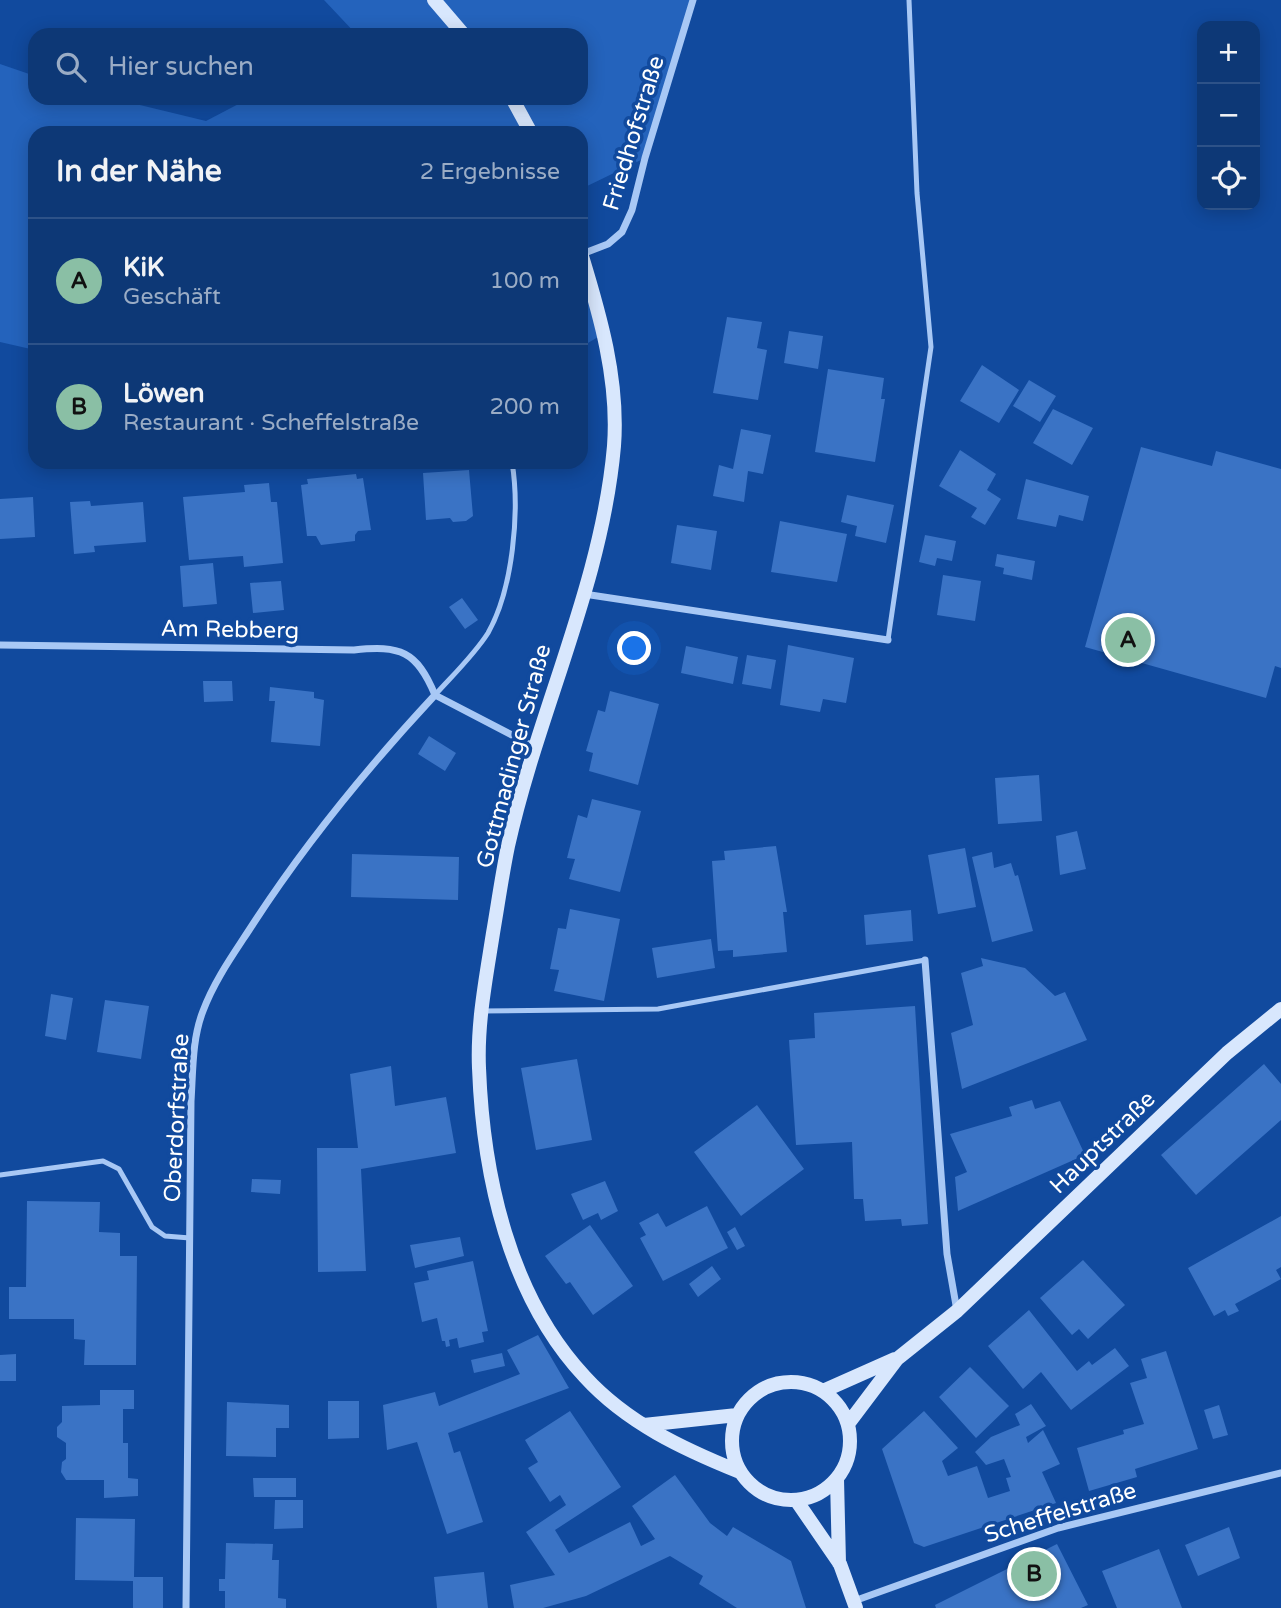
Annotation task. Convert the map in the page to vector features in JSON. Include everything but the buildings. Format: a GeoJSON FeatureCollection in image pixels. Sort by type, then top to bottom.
{"type":"FeatureCollection","features":[{"type":"Feature","properties":{"kind":"main road"},"geometry":{"type":"LineString","coordinates":[[434,0],[458,28]]}},
{"type":"Feature","properties":{"kind":"main road"},"geometry":{"type":"LineString","coordinates":[[516,105],[527,126]]}},
{"type":"Feature","properties":{"kind":"main road","name":"Gottmadinger Straße"},"geometry":{"type":"LineString","coordinates":[[588,277],[605,333],[614,430],[605,519],[535,747],[508,846],[481,1011],[478,1067],[484,1137],[502,1221],[525,1285],[551,1331],[584,1377],[644,1425],[680,1448],[740,1472]]}},
{"type":"Feature","properties":{"kind":"main road","name":"Hauptstraße"},"geometry":{"type":"LineString","coordinates":[[848,1424],[897,1359],[957,1311],[1227,1053],[1281,1009]]}},
{"type":"Feature","properties":{"kind":"main road","name":"Hauptstraße"},"geometry":{"type":"LineString","coordinates":[[823,1391],[897,1359]]}},
{"type":"Feature","properties":{"kind":"main road"},"geometry":{"type":"LineString","coordinates":[[837,1479],[818,1493],[796,1500],[783,1500],[758,1491],[740,1472],[731,1443],[737,1415],[756,1393],[782,1382],[811,1385],[834,1400],[848,1424],[850,1447],[837,1479],[840,1564]]}},
{"type":"Feature","properties":{"kind":"main road"},"geometry":{"type":"LineString","coordinates":[[644,1425],[737,1415]]}},
{"type":"Feature","properties":{"kind":"main road"},"geometry":{"type":"LineString","coordinates":[[796,1500],[840,1564],[855,1605]]}},
{"type":"Feature","properties":{"kind":"street","name":"Friedhofstraße"},"geometry":{"type":"LineString","coordinates":[[588,251],[608,244],[622,232],[632,211],[693,0]]}},
{"type":"Feature","properties":{"kind":"street"},"geometry":{"type":"LineString","coordinates":[[584,594],[888,640]]}},
{"type":"Feature","properties":{"kind":"street","name":"Am Rebberg"},"geometry":{"type":"LineString","coordinates":[[0,645],[354,650],[386,647],[400,650],[414,660],[426,673],[435,695]]}},
{"type":"Feature","properties":{"kind":"street"},"geometry":{"type":"LineString","coordinates":[[435,695],[535,747]]}},
{"type":"Feature","properties":{"kind":"street","name":"Oberdorfstraße"},"geometry":{"type":"LineString","coordinates":[[186,1608],[194,1052],[202,1014],[216,981],[290,866],[365,771],[435,695]]}},
{"type":"Feature","properties":{"kind":"street"},"geometry":{"type":"LineString","coordinates":[[925,960],[947,1254],[957,1311]]}},
{"type":"Feature","properties":{"kind":"street","name":"Scheffelstraße"},"geometry":{"type":"LineString","coordinates":[[855,1605],[1058,1528],[1281,1473]]}},
{"type":"Feature","properties":{"kind":"lane"},"geometry":{"type":"LineString","coordinates":[[888,640],[930,347],[917,193],[909,0]]}},
{"type":"Feature","properties":{"kind":"lane"},"geometry":{"type":"LineString","coordinates":[[435,695],[487,633],[499,608],[511,551],[515,483],[513,469]]}},
{"type":"Feature","properties":{"kind":"lane"},"geometry":{"type":"LineString","coordinates":[[481,1011],[658,1009],[925,960]]}},
{"type":"Feature","properties":{"kind":"lane"},"geometry":{"type":"LineString","coordinates":[[0,1175],[103,1161],[119,1169],[152,1227],[165,1236],[190,1238]]}},
{"type":"Feature","properties":{"kind":"shaded area"},"geometry":{"type":"Polygon","coordinates":[[[324,0],[693,0],[645,158],[588,186],[588,126],[28,126],[28,348],[0,342],[0,64],[28,74],[28,105],[140,105],[206,121],[237,105],[588,105],[588,28],[350,28],[324,0]]]}},
{"type":"Feature","properties":{"kind":"shaded area"},"geometry":{"type":"Polygon","coordinates":[[[588,276],[605,333],[588,343],[588,276]]]}},
{"type":"Feature","properties":{"kind":"place","name":"KiK"},"geometry":{"type":"Point","coordinates":[1128,640]}},
{"type":"Feature","properties":{"kind":"place","name":"Löwen"},"geometry":{"type":"Point","coordinates":[1034,1574]}}]}
